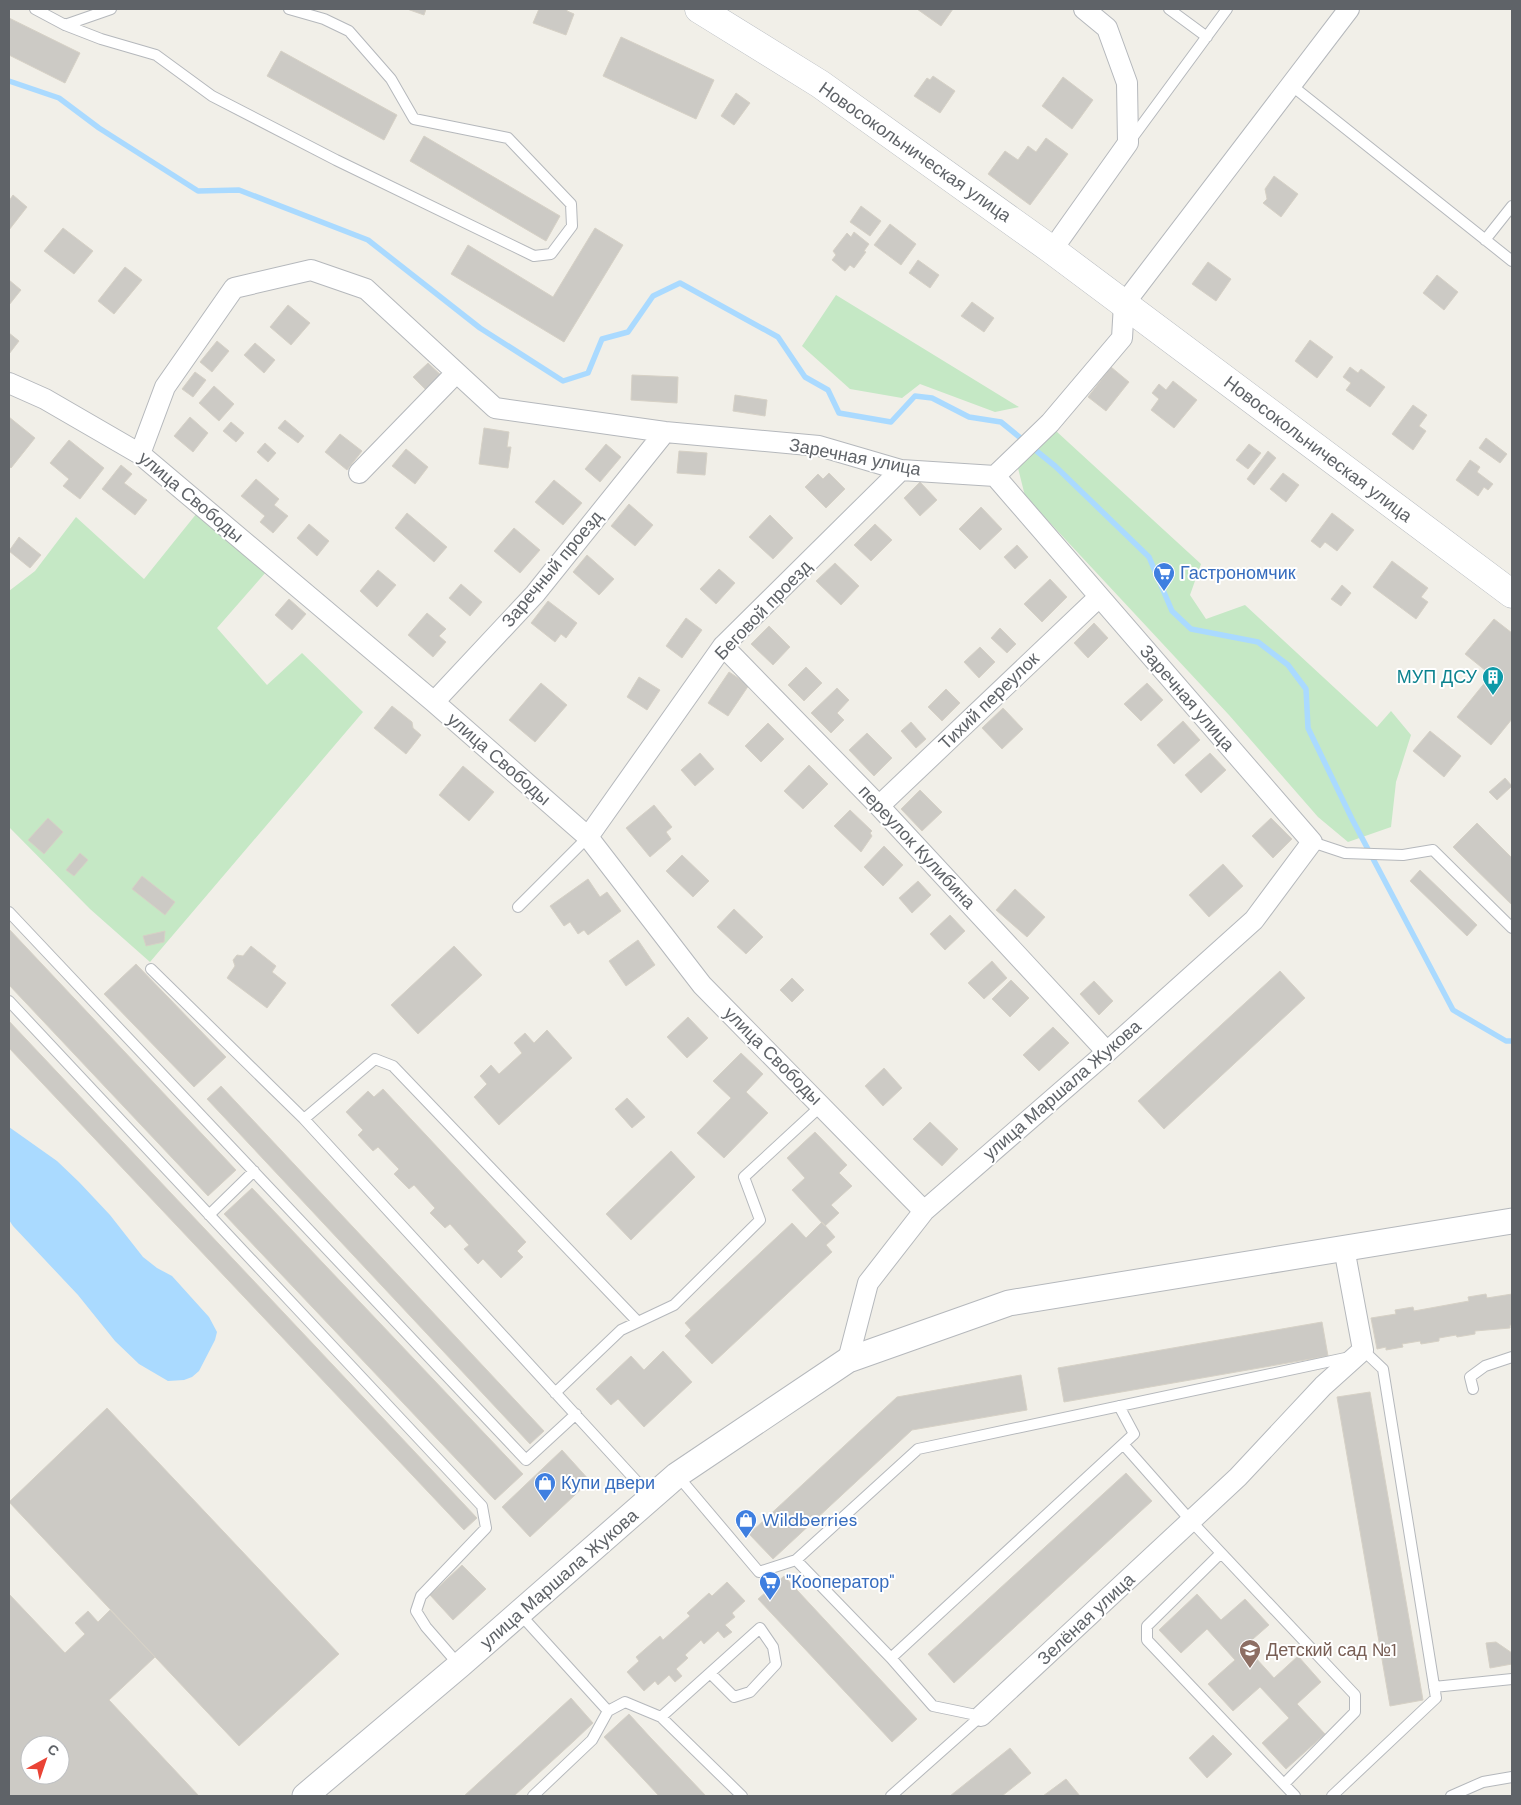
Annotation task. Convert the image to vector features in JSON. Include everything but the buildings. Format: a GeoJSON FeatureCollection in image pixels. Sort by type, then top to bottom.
{"type":"FeatureCollection","features":[{"type":"Feature","properties":{"kind":"main road","name":"Новосокольническая улица"},"geometry":{"type":"LineString","coordinates":[[700,9],[820,84],[1052,250],[1512,594]]}},
{"type":"Feature","properties":{"kind":"street"},"geometry":{"type":"LineString","coordinates":[[1052,250],[1128,143],[1127,83],[1107,28],[1084,9]]}},
{"type":"Feature","properties":{"kind":"street"},"geometry":{"type":"LineString","coordinates":[[994,476],[1037,435],[1122,338],[1124,304],[1349,9]]}},
{"type":"Feature","properties":{"kind":"street","name":"Заречная улица"},"geometry":{"type":"LineString","coordinates":[[140,454],[165,387],[234,288],[311,270],[366,289],[495,408],[665,432],[819,446],[901,470],[994,476],[1312,842]]}},
{"type":"Feature","properties":{"kind":"street"},"geometry":{"type":"LineString","coordinates":[[359,473],[456,373]]}},
{"type":"Feature","properties":{"kind":"street","name":"улица Свободы"},"geometry":{"type":"LineString","coordinates":[[9,383],[45,399],[140,454],[434,702],[588,837],[702,985],[924,1211]]}},
{"type":"Feature","properties":{"kind":"street","name":"Заречный проезд"},"geometry":{"type":"LineString","coordinates":[[434,702],[535,594],[665,432]]}},
{"type":"Feature","properties":{"kind":"street","name":"Беговой проезд"},"geometry":{"type":"LineString","coordinates":[[588,837],[724,646],[901,470]]}},
{"type":"Feature","properties":{"kind":"street","name":"Тихий переулок"},"geometry":{"type":"LineString","coordinates":[[879,806],[1099,597]]}},
{"type":"Feature","properties":{"kind":"street","name":"переулок Кулибина"},"geometry":{"type":"LineString","coordinates":[[724,646],[879,806],[1107,1052]]}},
{"type":"Feature","properties":{"kind":"street","name":"улица Маршала Жукова"},"geometry":{"type":"LineString","coordinates":[[848,1360],[868,1284],[924,1211],[1107,1052],[1254,920],[1312,842]]}},
{"type":"Feature","properties":{"kind":"street","name":"улица Маршала Жукова"},"geometry":{"type":"LineString","coordinates":[[305,1796],[460,1665],[677,1475],[848,1360],[1009,1302],[1512,1221]]}},
{"type":"Feature","properties":{"kind":"street"},"geometry":{"type":"LineString","coordinates":[[1344,1248],[1360,1353]]}},
{"type":"Feature","properties":{"kind":"street","name":"Зелёная улица"},"geometry":{"type":"LineString","coordinates":[[981,1716],[1238,1477],[1323,1386],[1360,1353]]}},
{"type":"Feature","properties":{"kind":"lane"},"geometry":{"type":"LineString","coordinates":[[34,9],[65,26],[156,55],[212,96],[336,160],[534,256],[551,254],[572,226],[571,204],[508,138],[414,118],[391,79],[349,32],[324,19],[289,9]]}},
{"type":"Feature","properties":{"kind":"lane"},"geometry":{"type":"LineString","coordinates":[[65,26],[111,9]]}},
{"type":"Feature","properties":{"kind":"lane"},"geometry":{"type":"LineString","coordinates":[[1169,9],[1207,37]]}},
{"type":"Feature","properties":{"kind":"lane"},"geometry":{"type":"LineString","coordinates":[[1128,143],[1227,9]]}},
{"type":"Feature","properties":{"kind":"lane"},"geometry":{"type":"LineString","coordinates":[[1291,85],[1512,261]]}},
{"type":"Feature","properties":{"kind":"lane"},"geometry":{"type":"LineString","coordinates":[[1485,240],[1512,206]]}},
{"type":"Feature","properties":{"kind":"lane"},"geometry":{"type":"LineString","coordinates":[[518,907],[588,837]]}},
{"type":"Feature","properties":{"kind":"lane"},"geometry":{"type":"LineString","coordinates":[[1312,842],[1345,853],[1403,855],[1433,850],[1512,928]]}},
{"type":"Feature","properties":{"kind":"lane"},"geometry":{"type":"LineString","coordinates":[[9,912],[526,1460],[576,1414]]}},
{"type":"Feature","properties":{"kind":"lane"},"geometry":{"type":"LineString","coordinates":[[151,969],[304,1119],[652,1498]]}},
{"type":"Feature","properties":{"kind":"lane"},"geometry":{"type":"LineString","coordinates":[[9,1001],[482,1506],[486,1528],[421,1596],[416,1611],[426,1627],[460,1665]]}},
{"type":"Feature","properties":{"kind":"lane"},"geometry":{"type":"LineString","coordinates":[[304,1119],[375,1060],[393,1066],[638,1322]]}},
{"type":"Feature","properties":{"kind":"lane"},"geometry":{"type":"LineString","coordinates":[[555,1393],[621,1330],[674,1305],[760,1220],[744,1177],[821,1106]]}},
{"type":"Feature","properties":{"kind":"lane"},"geometry":{"type":"LineString","coordinates":[[209,1215],[254,1171]]}},
{"type":"Feature","properties":{"kind":"lane"},"geometry":{"type":"LineString","coordinates":[[677,1475],[759,1572],[796,1560],[918,1449],[1360,1353],[1384,1369],[1436,1698],[1332,1796]]}},
{"type":"Feature","properties":{"kind":"lane"},"geometry":{"type":"LineString","coordinates":[[1473,1389],[1470,1377],[1485,1366],[1512,1357]]}},
{"type":"Feature","properties":{"kind":"lane"},"geometry":{"type":"LineString","coordinates":[[891,1658],[1134,1434],[1119,1406]]}},
{"type":"Feature","properties":{"kind":"lane"},"geometry":{"type":"LineString","coordinates":[[1123,1444],[1191,1521],[1355,1695],[1355,1712],[1284,1784]]}},
{"type":"Feature","properties":{"kind":"lane"},"geometry":{"type":"LineString","coordinates":[[1221,1553],[1146,1626],[1147,1640],[1296,1796]]}},
{"type":"Feature","properties":{"kind":"lane"},"geometry":{"type":"LineString","coordinates":[[796,1560],[891,1658],[933,1706],[981,1716]]}},
{"type":"Feature","properties":{"kind":"lane"},"geometry":{"type":"LineString","coordinates":[[519,1613],[608,1711]]}},
{"type":"Feature","properties":{"kind":"lane"},"geometry":{"type":"LineString","coordinates":[[661,1717],[760,1628],[773,1647],[776,1664],[750,1692],[734,1697],[710,1673]]}},
{"type":"Feature","properties":{"kind":"lane"},"geometry":{"type":"LineString","coordinates":[[1434,1687],[1512,1678]]}},
{"type":"Feature","properties":{"kind":"lane"},"geometry":{"type":"LineString","coordinates":[[533,1796],[592,1740],[608,1711],[625,1702],[661,1717],[742,1796]]}},
{"type":"Feature","properties":{"kind":"lane"},"geometry":{"type":"LineString","coordinates":[[891,1796],[981,1716]]}},
{"type":"Feature","properties":{"kind":"lane"},"geometry":{"type":"LineString","coordinates":[[1451,1796],[1482,1782],[1512,1776]]}},
{"type":"Feature","properties":{"kind":"green space"},"geometry":{"type":"Polygon","coordinates":[[[836,295],[1019,407],[995,412],[920,384],[902,398],[850,389],[802,346],[836,295]]]}},
{"type":"Feature","properties":{"kind":"green space"},"geometry":{"type":"Polygon","coordinates":[[[1056,431],[1201,564],[1190,595],[1206,619],[1245,605],[1377,727],[1391,711],[1411,735],[1396,782],[1391,827],[1348,842],[1318,817],[1229,715],[1025,496],[1018,468],[1056,431]]]}},
{"type":"Feature","properties":{"kind":"green space"},"geometry":{"type":"Polygon","coordinates":[[[197,513],[266,572],[217,628],[267,685],[302,653],[363,712],[150,962],[90,909],[9,827],[9,591],[35,571],[76,517],[144,579],[197,513]]]}},
{"type":"Feature","properties":{"kind":"water"},"geometry":{"type":"Polygon","coordinates":[[[9,1127],[57,1161],[110,1215],[143,1257],[157,1268],[172,1276],[209,1317],[217,1332],[215,1340],[199,1371],[192,1377],[184,1380],[168,1381],[139,1364],[115,1341],[78,1295],[13,1226],[9,1220],[9,1127]]]}},
{"type":"Feature","properties":{"kind":"waterway"},"geometry":{"type":"LineString","coordinates":[[9,81],[59,98],[99,128],[198,191],[239,190],[368,240],[480,328],[563,381],[588,373],[602,339],[628,332],[653,296],[680,283],[778,337],[805,377],[828,390],[839,413],[891,422],[915,396],[932,398],[969,417],[1001,422],[1055,466],[1149,557],[1172,611],[1191,629],[1258,642],[1288,665],[1306,689],[1308,728],[1352,819],[1453,1010],[1506,1041],[1512,1041]]}},
{"type":"Feature","properties":{"kind":"place","name":"Гастрономчик"},"geometry":{"type":"Point","coordinates":[1164,592]}},
{"type":"Feature","properties":{"kind":"place","name":"МУП ДСУ"},"geometry":{"type":"Point","coordinates":[1493,696]}},
{"type":"Feature","properties":{"kind":"place","name":"Купи двери"},"geometry":{"type":"Point","coordinates":[545,1502]}},
{"type":"Feature","properties":{"kind":"place","name":"Wildberries"},"geometry":{"type":"Point","coordinates":[746,1539]}},
{"type":"Feature","properties":{"kind":"place","name":"\"Кооператор\""},"geometry":{"type":"Point","coordinates":[770,1601]}},
{"type":"Feature","properties":{"kind":"place","name":"Детский сад №1"},"geometry":{"type":"Point","coordinates":[1250,1669]}}]}
